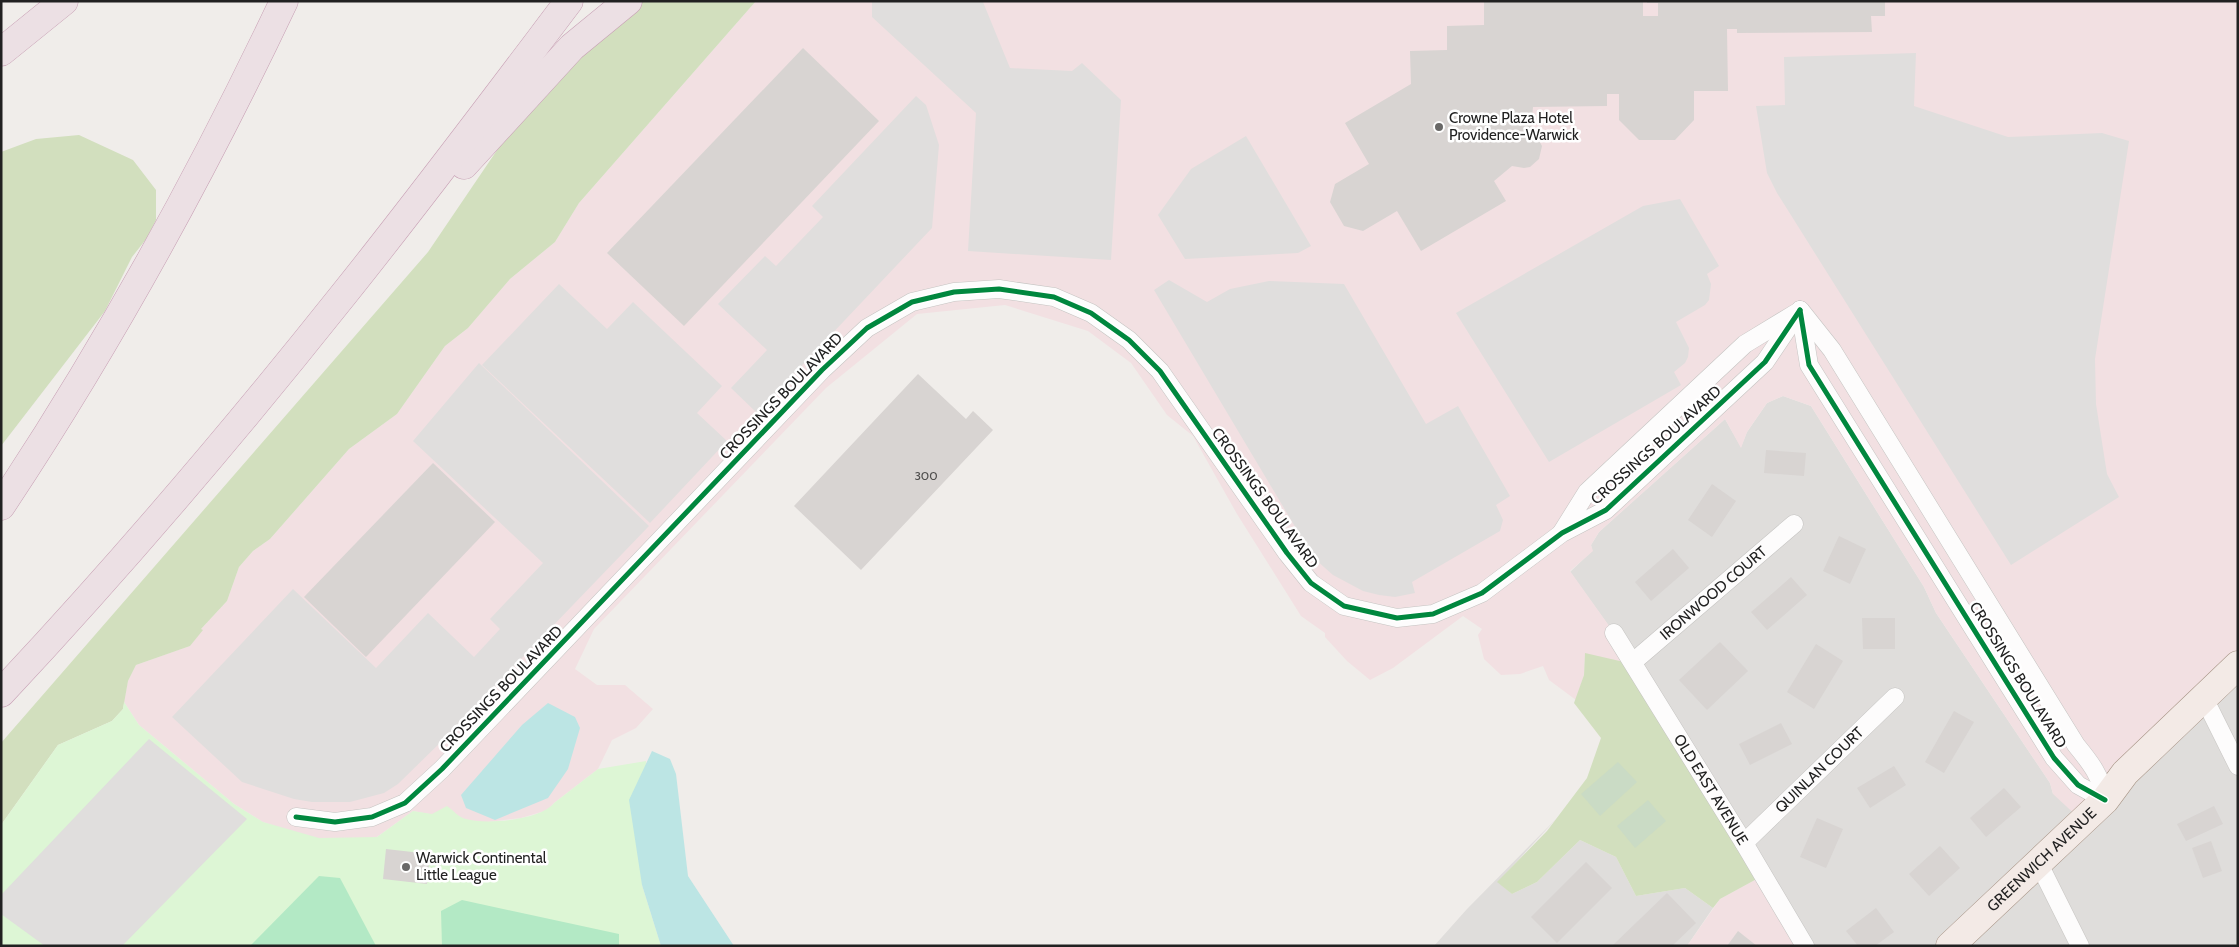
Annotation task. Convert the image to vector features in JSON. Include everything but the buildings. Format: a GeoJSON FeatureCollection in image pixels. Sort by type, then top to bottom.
{"type":"FeatureCollection","features":[{"type":"Feature","properties":{"kind":"highway"},"geometry":{"type":"LineString","coordinates":[[1,52],[64,1]]}},
{"type":"Feature","properties":{"kind":"highway"},"geometry":{"type":"LineString","coordinates":[[1,506],[73,395],[171,225],[232,109],[284,1]]}},
{"type":"Feature","properties":{"kind":"highway"},"geometry":{"type":"LineString","coordinates":[[305,344],[387,240],[569,1]]}},
{"type":"Feature","properties":{"kind":"highway"},"geometry":{"type":"LineString","coordinates":[[1,693],[128,553],[305,344],[544,77],[598,24],[628,1]]}},
{"type":"Feature","properties":{"kind":"main road","name":"GREENWICH AVENUE"},"geometry":{"type":"LineString","coordinates":[[1950,946],[2105,800],[2125,773],[2238,664]]}},
{"type":"Feature","properties":{"kind":"street","name":"CROSSINGS BOULAVARD"},"geometry":{"type":"LineString","coordinates":[[296,817],[334,822],[372,817],[405,803],[442,769],[822,370],[867,328],[912,302],[954,292],[999,289],[1054,297],[1091,313],[1129,340],[1160,371],[1282,545],[1311,583],[1344,606],[1397,618],[1433,614],[1482,592],[1562,533],[1606,510],[1765,362],[1800,310]]}},
{"type":"Feature","properties":{"kind":"street","name":"CROSSINGS BOULAVARD"},"geometry":{"type":"LineString","coordinates":[[1562,533],[1587,492],[1659,424],[1746,344],[1800,310]]}},
{"type":"Feature","properties":{"kind":"street","name":"CROSSINGS BOULAVARD"},"geometry":{"type":"LineString","coordinates":[[1800,310],[1832,350],[2076,745],[2095,770],[2101,781],[2105,800]]}},
{"type":"Feature","properties":{"kind":"street","name":"CROSSINGS BOULAVARD"},"geometry":{"type":"LineString","coordinates":[[1800,310],[1809,365],[2054,758],[2078,785],[2105,800]]}},
{"type":"Feature","properties":{"kind":"street","name":"IRONWOOD COURT"},"geometry":{"type":"LineString","coordinates":[[1632,662],[1794,524]]}},
{"type":"Feature","properties":{"kind":"street","name":"OLD EAST AVENUE"},"geometry":{"type":"LineString","coordinates":[[1614,634],[1744,843],[1805,946]]}},
{"type":"Feature","properties":{"kind":"street","name":"QUINLAN COURT"},"geometry":{"type":"LineString","coordinates":[[1744,843],[1895,697]]}},
{"type":"Feature","properties":{"kind":"street"},"geometry":{"type":"LineString","coordinates":[[2204,698],[2238,766]]}},
{"type":"Feature","properties":{"kind":"street"},"geometry":{"type":"LineString","coordinates":[[2038,862],[2080,946]]}},
{"type":"Feature","properties":{"kind":"shaded area"},"geometry":{"type":"Polygon","coordinates":[[[756,1],[2234,1],[2238,3],[2238,673],[2080,819],[2053,794],[2050,783],[1936,613],[1924,587],[1811,406],[1783,396],[1767,403],[1747,432],[1741,448],[1725,419],[1599,532],[1591,545],[1593,551],[1570,571],[1637,665],[1585,654],[1584,675],[1576,700],[1549,680],[1543,666],[1520,674],[1501,675],[1484,659],[1478,635],[1482,629],[1463,616],[1393,668],[1370,680],[1347,661],[1325,637],[1325,633],[1301,616],[1237,514],[1193,436],[1167,415],[1131,363],[1088,331],[1005,305],[917,314],[826,388],[594,629],[575,669],[597,685],[625,685],[653,709],[636,728],[612,740],[598,769],[554,803],[548,810],[521,818],[479,823],[413,811],[367,844],[321,841],[263,822],[234,804],[139,725],[124,702],[128,681],[136,665],[190,646],[201,629],[227,601],[239,567],[253,551],[270,539],[349,449],[397,414],[445,346],[468,328],[510,279],[555,242],[579,203],[756,1]]]}},
{"type":"Feature","properties":{"kind":"shaded area"},"geometry":{"type":"Polygon","coordinates":[[[872,1],[983,2],[1010,68],[1072,71],[1082,63],[1121,100],[1111,260],[968,251],[976,113],[872,17],[872,1]]]}},
{"type":"Feature","properties":{"kind":"shaded area"},"geometry":{"type":"Polygon","coordinates":[[[1916,53],[1914,106],[2008,137],[2102,133],[2129,141],[2095,359],[2096,404],[2107,474],[2119,497],[2011,565],[1777,193],[1767,173],[1756,106],[1785,105],[1784,57],[1916,53]]]}},
{"type":"Feature","properties":{"kind":"shaded area"},"geometry":{"type":"Polygon","coordinates":[[[916,96],[926,105],[939,145],[932,228],[757,413],[731,388],[767,350],[718,304],[765,256],[776,266],[823,217],[812,206],[916,96]]]}},
{"type":"Feature","properties":{"kind":"shaded area"},"geometry":{"type":"Polygon","coordinates":[[[1246,136],[1311,246],[1298,253],[1185,259],[1158,215],[1191,169],[1246,136]]]}},
{"type":"Feature","properties":{"kind":"shaded area"},"geometry":{"type":"Polygon","coordinates":[[[1680,199],[1719,266],[1707,274],[1711,284],[1709,300],[1705,305],[1676,322],[1689,348],[1685,363],[1674,372],[1681,385],[1549,462],[1456,313],[1643,206],[1680,199]]]}},
{"type":"Feature","properties":{"kind":"shaded area"},"geometry":{"type":"Polygon","coordinates":[[[1169,280],[1207,302],[1230,289],[1269,281],[1344,284],[1426,424],[1458,406],[1510,496],[1496,505],[1503,520],[1500,531],[1412,582],[1415,593],[1395,597],[1379,595],[1363,591],[1333,575],[1316,560],[1306,545],[1154,290],[1169,280]]]}},
{"type":"Feature","properties":{"kind":"shaded area"},"geometry":{"type":"Polygon","coordinates":[[[559,284],[607,329],[633,302],[722,386],[697,413],[727,441],[650,523],[482,365],[559,284]]]}},
{"type":"Feature","properties":{"kind":"shaded area"},"geometry":{"type":"Polygon","coordinates":[[[479,363],[649,526],[446,737],[398,784],[384,793],[350,802],[312,802],[294,799],[242,782],[172,717],[293,589],[376,668],[428,613],[474,657],[500,629],[490,619],[543,563],[413,441],[479,363]]]}},
{"type":"Feature","properties":{"kind":"shaded area"},"geometry":{"type":"Polygon","coordinates":[[[1783,396],[1811,406],[1924,587],[1936,613],[2050,783],[2053,794],[2238,673],[2238,946],[1808,946],[1637,665],[1570,572],[1592,551],[1591,545],[1599,532],[1725,419],[1741,447],[1747,432],[1767,403],[1783,396]]]}},
{"type":"Feature","properties":{"kind":"shaded area"},"geometry":{"type":"Polygon","coordinates":[[[149,739],[247,819],[122,946],[45,946],[1,914],[1,895],[149,739]]]}},
{"type":"Feature","properties":{"kind":"shaded area"},"geometry":{"type":"Polygon","coordinates":[[[1557,818],[1498,882],[1512,894],[1537,882],[1580,840],[1616,857],[1636,896],[1685,888],[1713,908],[1687,946],[1434,946],[1467,909],[1557,818]]]}},
{"type":"Feature","properties":{"kind":"shaded area"},"geometry":{"type":"Polygon","coordinates":[[[1764,875],[1807,946],[1687,946],[1720,899],[1764,875]]]}},
{"type":"Feature","properties":{"kind":"green space"},"geometry":{"type":"Polygon","coordinates":[[[639,1],[756,1],[579,203],[555,242],[510,279],[468,328],[445,346],[397,414],[349,449],[270,539],[253,551],[239,567],[227,601],[201,629],[203,630],[190,646],[136,665],[128,681],[123,709],[112,721],[58,745],[1,825],[1,743],[428,252],[531,100],[639,1]]]}},
{"type":"Feature","properties":{"kind":"green space"},"geometry":{"type":"Polygon","coordinates":[[[79,135],[133,160],[156,190],[156,220],[147,238],[132,257],[105,311],[1,446],[1,152],[36,139],[79,135]]]}},
{"type":"Feature","properties":{"kind":"green space"},"geometry":{"type":"Polygon","coordinates":[[[1585,653],[1637,665],[1764,875],[1720,899],[1713,908],[1685,888],[1636,896],[1616,857],[1580,840],[1537,882],[1512,894],[1497,882],[1547,831],[1587,778],[1601,738],[1574,703],[1584,675],[1585,653]]]}},
{"type":"Feature","properties":{"kind":"green space"},"geometry":{"type":"Polygon","coordinates":[[[124,702],[139,725],[234,804],[263,822],[319,838],[377,837],[413,811],[432,814],[447,806],[461,817],[475,821],[513,820],[526,817],[547,809],[598,769],[646,761],[642,885],[661,946],[1,946],[1,825],[58,745],[112,721],[123,709],[124,702]]]}},
{"type":"Feature","properties":{"kind":"green space"},"geometry":{"type":"Polygon","coordinates":[[[1618,762],[1637,782],[1600,816],[1581,794],[1618,762]]]}},
{"type":"Feature","properties":{"kind":"green space"},"geometry":{"type":"Polygon","coordinates":[[[1648,800],[1666,821],[1635,848],[1617,826],[1648,800]]]}},
{"type":"Feature","properties":{"kind":"green space"},"geometry":{"type":"Polygon","coordinates":[[[319,876],[340,878],[376,946],[250,946],[319,876]]]}},
{"type":"Feature","properties":{"kind":"green space"},"geometry":{"type":"Polygon","coordinates":[[[462,900],[619,934],[619,946],[442,946],[441,911],[462,900]]]}},
{"type":"Feature","properties":{"kind":"water"},"geometry":{"type":"Polygon","coordinates":[[[548,703],[575,717],[580,728],[568,769],[548,798],[495,820],[466,808],[461,795],[522,725],[548,703]]]}},
{"type":"Feature","properties":{"kind":"water"},"geometry":{"type":"Polygon","coordinates":[[[652,751],[670,759],[676,774],[688,876],[734,946],[661,946],[642,885],[629,800],[652,751]]]}},
{"type":"Feature","properties":{"kind":"cycle path"},"geometry":{"type":"LineString","coordinates":[[296,817],[335,822],[372,817],[405,803],[442,769],[822,370],[867,328],[912,302],[954,292],[999,289],[1054,297],[1091,313],[1129,340],[1160,371],[1287,553],[1311,583],[1344,606],[1397,618],[1433,614],[1482,593],[1562,533],[1606,510],[1765,362],[1800,310]]}},
{"type":"Feature","properties":{"kind":"cycle path"},"geometry":{"type":"LineString","coordinates":[[1800,310],[1809,365],[2054,758],[2078,785],[2105,800]]}},
{"type":"Feature","properties":{"kind":"place","name":"Crowne Plaza Hotel Providence-Warwick"},"geometry":{"type":"Point","coordinates":[1439,127]}},
{"type":"Feature","properties":{"kind":"place","name":"Warwick Continental Little League"},"geometry":{"type":"Point","coordinates":[406,867]}}]}
